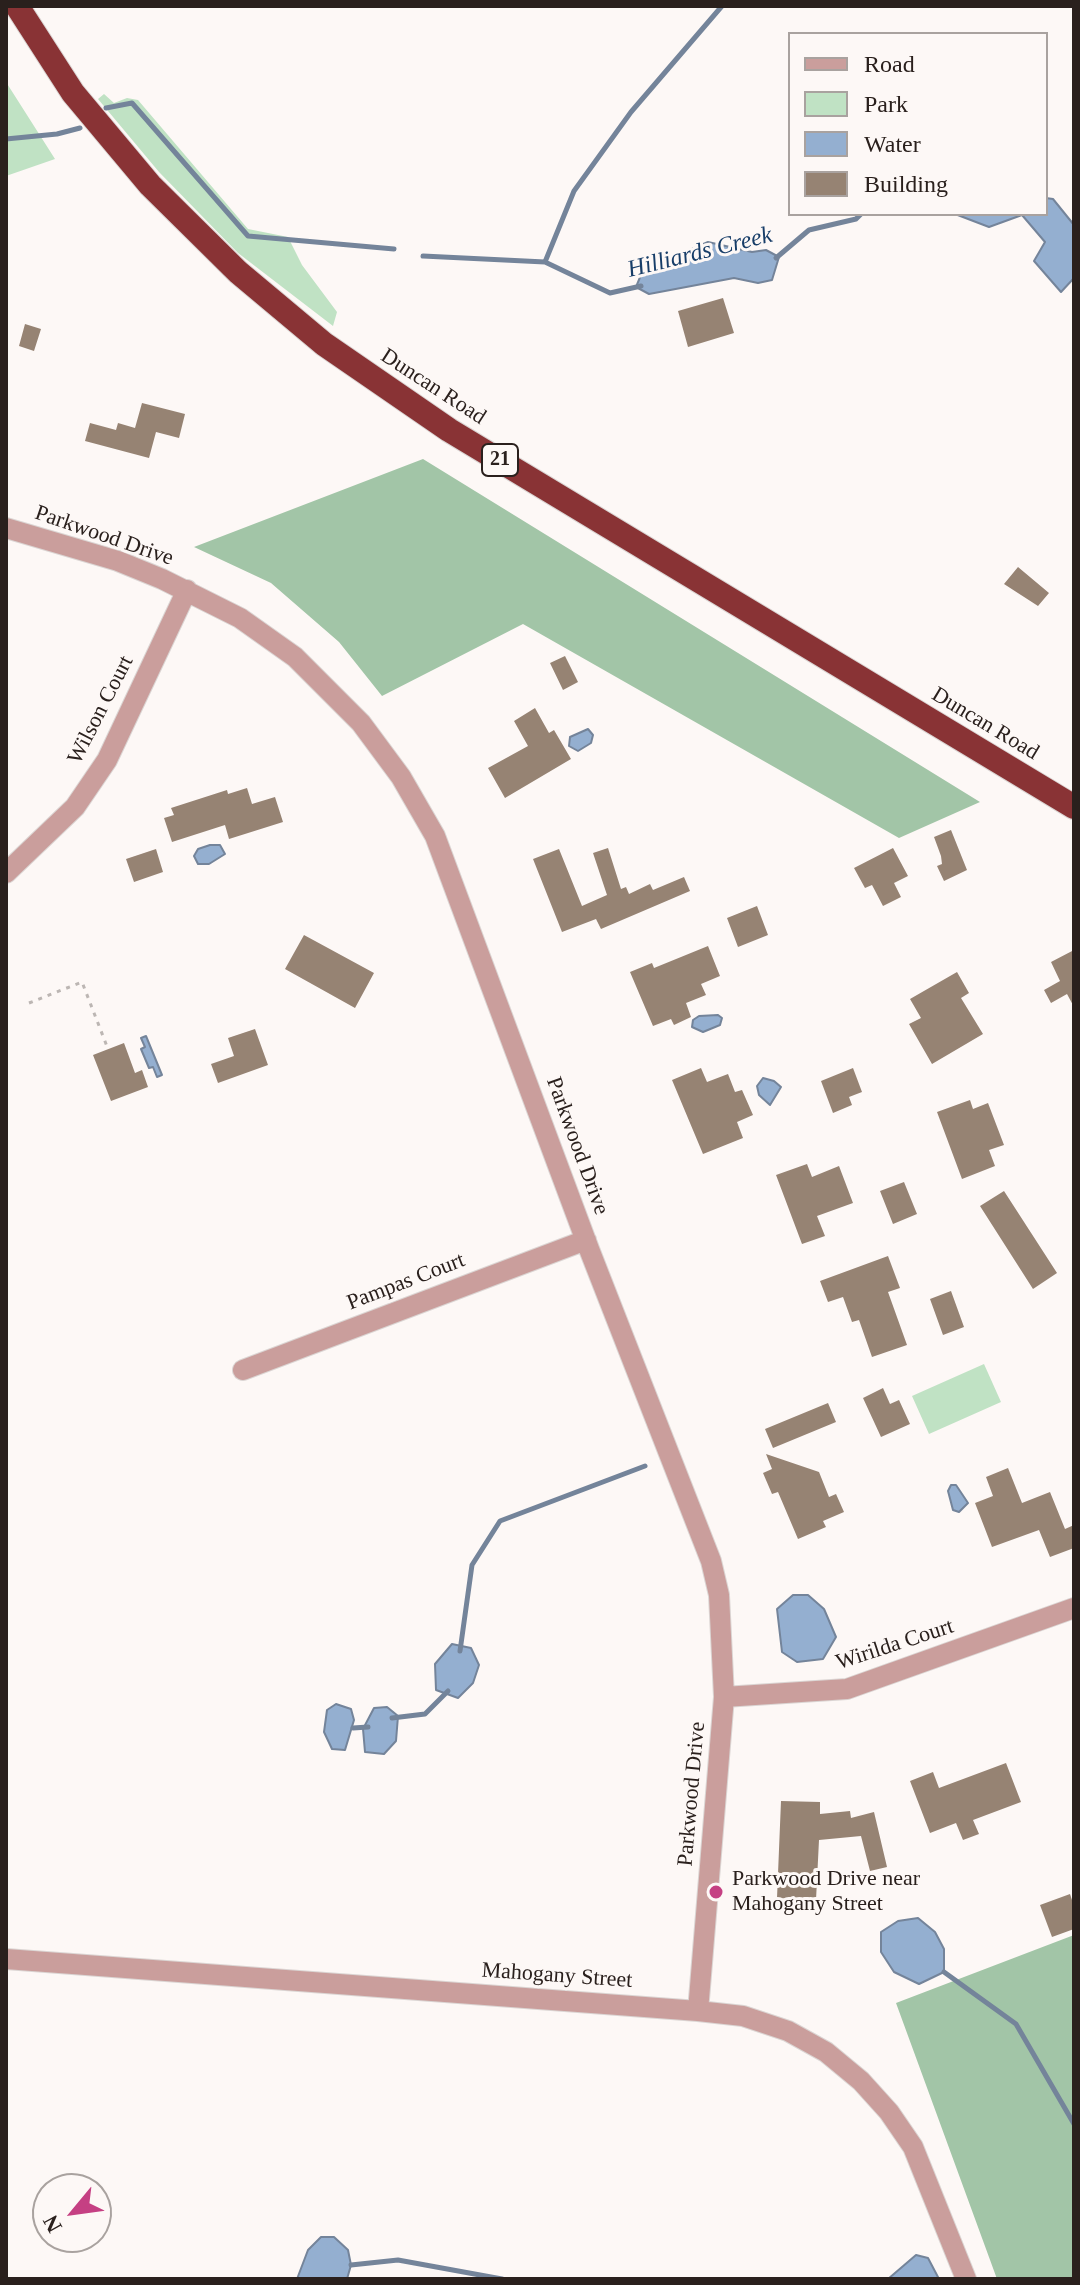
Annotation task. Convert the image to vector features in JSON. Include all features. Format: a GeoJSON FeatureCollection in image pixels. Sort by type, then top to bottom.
{"type":"FeatureCollection","features":[{"type":"Feature","properties":{"kind":"highway","name":"Duncan Road"},"geometry":{"type":"LineString","coordinates":[[17,6],[73,93],[150,185],[238,272],[324,344],[449,430],[1074,807]]}},
{"type":"Feature","properties":{"kind":"street","name":"Parkwood Drive"},"geometry":{"type":"LineString","coordinates":[[6,528],[118,561],[187,590],[240,618],[295,657],[361,723],[401,777],[435,836],[586,1240],[711,1561],[719,1595],[724,1697],[698,2011]]}},
{"type":"Feature","properties":{"kind":"street","name":"Wilson Court"},"geometry":{"type":"LineString","coordinates":[[6,873],[75,807],[107,760],[187,590]]}},
{"type":"Feature","properties":{"kind":"street","name":"Pampas Court"},"geometry":{"type":"LineString","coordinates":[[243,1370],[586,1240]]}},
{"type":"Feature","properties":{"kind":"street","name":"Wirilda Court"},"geometry":{"type":"LineString","coordinates":[[724,1697],[847,1689],[1074,1608]]}},
{"type":"Feature","properties":{"kind":"street","name":"Mahogany Street"},"geometry":{"type":"LineString","coordinates":[[6,1959],[743,2016],[788,2031],[826,2052],[861,2081],[889,2112],[913,2147],[966,2279]]}},
{"type":"Feature","properties":{"kind":"path"},"geometry":{"type":"LineString","coordinates":[[29,1003],[82,982],[108,1049]]}},
{"type":"Feature","properties":{"kind":"green space"},"geometry":{"type":"Polygon","coordinates":[[[6,82],[55,159],[6,176],[6,82]]]}},
{"type":"Feature","properties":{"kind":"green space"},"geometry":{"type":"Polygon","coordinates":[[[104,94],[114,103],[127,98],[138,100],[248,229],[288,237],[302,265],[337,312],[333,326],[238,253],[159,172],[98,99],[104,94]]]}},
{"type":"Feature","properties":{"kind":"green space"},"geometry":{"type":"Polygon","coordinates":[[[423,459],[980,802],[899,838],[523,624],[382,696],[339,642],[271,583],[194,547],[423,459]]]}},
{"type":"Feature","properties":{"kind":"green space"},"geometry":{"type":"Polygon","coordinates":[[[984,1364],[1001,1402],[929,1434],[912,1396],[984,1364]]]}},
{"type":"Feature","properties":{"kind":"green space"},"geometry":{"type":"Polygon","coordinates":[[[1074,1935],[1074,2279],[997,2279],[896,2003],[1074,1935]]]}},
{"type":"Feature","properties":{"kind":"water"},"geometry":{"type":"Polygon","coordinates":[[[1048,198],[1053,199],[1074,225],[1074,278],[1061,292],[1034,261],[1045,242],[1023,216],[1048,216],[1048,198]]]}},
{"type":"Feature","properties":{"kind":"water"},"geometry":{"type":"Polygon","coordinates":[[[960,216],[1019,216],[989,227],[960,216]]]}},
{"type":"Feature","properties":{"kind":"water"},"geometry":{"type":"Polygon","coordinates":[[[708,242],[752,252],[766,250],[779,257],[772,280],[758,283],[734,278],[649,294],[636,287],[643,270],[708,242]]]}},
{"type":"Feature","properties":{"kind":"water"},"geometry":{"type":"Polygon","coordinates":[[[588,729],[593,735],[591,743],[578,751],[569,746],[570,737],[588,729]]]}},
{"type":"Feature","properties":{"kind":"water"},"geometry":{"type":"Polygon","coordinates":[[[220,845],[225,854],[209,864],[198,864],[194,856],[198,849],[220,845]]]}},
{"type":"Feature","properties":{"kind":"water"},"geometry":{"type":"Polygon","coordinates":[[[718,1015],[722,1018],[720,1025],[703,1032],[692,1027],[693,1020],[699,1016],[718,1015]]]}},
{"type":"Feature","properties":{"kind":"water"},"geometry":{"type":"Polygon","coordinates":[[[146,1036],[162,1075],[157,1077],[153,1067],[149,1068],[141,1049],[145,1047],[141,1038],[146,1036]]]}},
{"type":"Feature","properties":{"kind":"water"},"geometry":{"type":"Polygon","coordinates":[[[763,1078],[781,1087],[770,1105],[759,1095],[757,1086],[763,1078]]]}},
{"type":"Feature","properties":{"kind":"water"},"geometry":{"type":"Polygon","coordinates":[[[951,1485],[956,1485],[968,1503],[959,1512],[953,1510],[948,1491],[951,1485]]]}},
{"type":"Feature","properties":{"kind":"water"},"geometry":{"type":"Polygon","coordinates":[[[793,1595],[808,1595],[824,1609],[836,1637],[823,1659],[797,1662],[782,1652],[777,1609],[793,1595]]]}},
{"type":"Feature","properties":{"kind":"water"},"geometry":{"type":"Polygon","coordinates":[[[452,1644],[471,1648],[479,1665],[473,1683],[458,1698],[436,1690],[435,1664],[452,1644]]]}},
{"type":"Feature","properties":{"kind":"water"},"geometry":{"type":"Polygon","coordinates":[[[336,1704],[351,1709],[354,1720],[345,1750],[332,1749],[324,1732],[327,1710],[336,1704]]]}},
{"type":"Feature","properties":{"kind":"water"},"geometry":{"type":"Polygon","coordinates":[[[387,1707],[398,1716],[396,1741],[384,1754],[365,1752],[363,1729],[374,1708],[387,1707]]]}},
{"type":"Feature","properties":{"kind":"water"},"geometry":{"type":"Polygon","coordinates":[[[918,1918],[935,1932],[944,1949],[944,1972],[919,1984],[894,1972],[881,1952],[881,1932],[898,1921],[918,1918]]]}},
{"type":"Feature","properties":{"kind":"water"},"geometry":{"type":"Polygon","coordinates":[[[321,2237],[334,2237],[348,2250],[351,2265],[347,2279],[297,2279],[308,2250],[321,2237]]]}},
{"type":"Feature","properties":{"kind":"water"},"geometry":{"type":"Polygon","coordinates":[[[916,2255],[928,2258],[939,2279],[888,2279],[916,2255]]]}},
{"type":"Feature","properties":{"kind":"building"},"geometry":{"type":"Polygon","coordinates":[[[723,298],[734,333],[688,347],[678,311],[723,298]]]}},
{"type":"Feature","properties":{"kind":"building"},"geometry":{"type":"Polygon","coordinates":[[[25,324],[41,329],[34,351],[19,346],[25,324]]]}},
{"type":"Feature","properties":{"kind":"building"},"geometry":{"type":"Polygon","coordinates":[[[142,403],[185,414],[179,438],[156,432],[149,458],[85,441],[90,423],[116,430],[118,423],[135,428],[142,403]]]}},
{"type":"Feature","properties":{"kind":"building"},"geometry":{"type":"Polygon","coordinates":[[[1018,567],[1049,593],[1038,606],[1004,584],[1018,567]]]}},
{"type":"Feature","properties":{"kind":"building"},"geometry":{"type":"Polygon","coordinates":[[[565,656],[578,682],[563,690],[550,663],[565,656]]]}},
{"type":"Feature","properties":{"kind":"building"},"geometry":{"type":"Polygon","coordinates":[[[535,708],[549,733],[554,730],[571,759],[505,798],[488,768],[528,746],[514,721],[535,708]]]}},
{"type":"Feature","properties":{"kind":"building"},"geometry":{"type":"Polygon","coordinates":[[[247,788],[252,804],[275,797],[283,822],[229,839],[225,825],[172,842],[164,818],[174,815],[171,808],[227,790],[228,794],[247,788]]]}},
{"type":"Feature","properties":{"kind":"building"},"geometry":{"type":"Polygon","coordinates":[[[951,830],[967,870],[944,881],[937,866],[942,864],[934,837],[951,830]]]}},
{"type":"Feature","properties":{"kind":"building"},"geometry":{"type":"Polygon","coordinates":[[[608,848],[621,889],[626,887],[629,894],[650,884],[653,890],[684,877],[690,891],[601,929],[596,919],[562,932],[533,859],[559,849],[582,906],[607,895],[593,853],[608,848]]]}},
{"type":"Feature","properties":{"kind":"building"},"geometry":{"type":"Polygon","coordinates":[[[893,848],[908,876],[894,883],[901,897],[883,906],[872,885],[865,888],[854,868],[893,848]]]}},
{"type":"Feature","properties":{"kind":"building"},"geometry":{"type":"Polygon","coordinates":[[[156,849],[163,872],[134,882],[126,859],[156,849]]]}},
{"type":"Feature","properties":{"kind":"building"},"geometry":{"type":"Polygon","coordinates":[[[757,906],[768,935],[738,947],[727,918],[757,906]]]}},
{"type":"Feature","properties":{"kind":"building"},"geometry":{"type":"Polygon","coordinates":[[[304,935],[374,973],[355,1008],[285,969],[304,935]]]}},
{"type":"Feature","properties":{"kind":"building"},"geometry":{"type":"Polygon","coordinates":[[[708,946],[720,976],[701,984],[706,995],[686,1003],[691,1017],[674,1025],[671,1019],[653,1026],[630,972],[652,963],[654,968],[708,946]]]}},
{"type":"Feature","properties":{"kind":"building"},"geometry":{"type":"Polygon","coordinates":[[[1074,950],[1074,1007],[1067,994],[1051,1003],[1044,990],[1060,981],[1051,962],[1074,950]]]}},
{"type":"Feature","properties":{"kind":"building"},"geometry":{"type":"Polygon","coordinates":[[[957,972],[969,993],[961,998],[983,1034],[932,1064],[909,1024],[921,1018],[910,999],[957,972]]]}},
{"type":"Feature","properties":{"kind":"building"},"geometry":{"type":"Polygon","coordinates":[[[255,1029],[268,1065],[218,1083],[211,1064],[234,1056],[228,1038],[255,1029]]]}},
{"type":"Feature","properties":{"kind":"building"},"geometry":{"type":"Polygon","coordinates":[[[124,1043],[135,1073],[142,1070],[148,1087],[111,1101],[93,1055],[124,1043]]]}},
{"type":"Feature","properties":{"kind":"building"},"geometry":{"type":"Polygon","coordinates":[[[701,1068],[707,1082],[728,1074],[735,1092],[742,1090],[753,1115],[737,1122],[743,1138],[703,1154],[672,1080],[701,1068]]]}},
{"type":"Feature","properties":{"kind":"building"},"geometry":{"type":"Polygon","coordinates":[[[853,1068],[862,1092],[849,1097],[852,1105],[833,1113],[821,1081],[853,1068]]]}},
{"type":"Feature","properties":{"kind":"building"},"geometry":{"type":"Polygon","coordinates":[[[970,1100],[973,1109],[988,1103],[1004,1145],[989,1150],[995,1166],[962,1179],[937,1112],[970,1100]]]}},
{"type":"Feature","properties":{"kind":"building"},"geometry":{"type":"Polygon","coordinates":[[[807,1164],[812,1177],[839,1166],[853,1203],[817,1216],[825,1236],[802,1244],[776,1175],[807,1164]]]}},
{"type":"Feature","properties":{"kind":"building"},"geometry":{"type":"Polygon","coordinates":[[[904,1182],[917,1214],[893,1224],[880,1191],[904,1182]]]}},
{"type":"Feature","properties":{"kind":"building"},"geometry":{"type":"Polygon","coordinates":[[[1004,1191],[1057,1273],[1033,1289],[980,1206],[1004,1191]]]}},
{"type":"Feature","properties":{"kind":"building"},"geometry":{"type":"Polygon","coordinates":[[[888,1256],[900,1288],[888,1292],[907,1345],[872,1357],[859,1320],[852,1322],[843,1297],[828,1302],[820,1281],[888,1256]]]}},
{"type":"Feature","properties":{"kind":"building"},"geometry":{"type":"Polygon","coordinates":[[[951,1291],[964,1327],[943,1335],[930,1299],[951,1291]]]}},
{"type":"Feature","properties":{"kind":"building"},"geometry":{"type":"Polygon","coordinates":[[[883,1388],[890,1404],[899,1400],[910,1424],[881,1437],[863,1398],[883,1388]]]}},
{"type":"Feature","properties":{"kind":"building"},"geometry":{"type":"Polygon","coordinates":[[[828,1403],[836,1422],[773,1448],[765,1429],[828,1403]]]}},
{"type":"Feature","properties":{"kind":"building"},"geometry":{"type":"Polygon","coordinates":[[[766,1454],[819,1472],[829,1497],[836,1494],[844,1512],[823,1521],[826,1527],[798,1539],[778,1492],[772,1494],[763,1473],[772,1469],[766,1454]]]}},
{"type":"Feature","properties":{"kind":"building"},"geometry":{"type":"Polygon","coordinates":[[[1008,1468],[1022,1503],[1050,1492],[1065,1529],[1074,1525],[1074,1548],[1050,1557],[1039,1530],[992,1547],[975,1503],[993,1496],[986,1477],[1008,1468]]]}},
{"type":"Feature","properties":{"kind":"building"},"geometry":{"type":"Polygon","coordinates":[[[1006,1763],[1021,1802],[973,1820],[979,1834],[963,1840],[956,1823],[930,1833],[910,1781],[933,1772],[939,1788],[1006,1763]]]}},
{"type":"Feature","properties":{"kind":"building"},"geometry":{"type":"Polygon","coordinates":[[[781,1801],[820,1802],[820,1814],[850,1811],[851,1818],[874,1812],[887,1867],[870,1871],[861,1836],[819,1840],[816,1900],[777,1898],[781,1801]]]}},
{"type":"Feature","properties":{"kind":"building"},"geometry":{"type":"Polygon","coordinates":[[[1070,1894],[1074,1906],[1074,1929],[1052,1937],[1040,1905],[1070,1894]]]}},
{"type":"Feature","properties":{"kind":"waterway","name":"Hilliards Creek"},"geometry":{"type":"LineString","coordinates":[[545,262],[574,191],[631,112],[722,6]]}},
{"type":"Feature","properties":{"kind":"waterway","name":"Hilliards Creek"},"geometry":{"type":"LineString","coordinates":[[106,108],[132,103],[248,236],[394,249]]}},
{"type":"Feature","properties":{"kind":"waterway","name":"Hilliards Creek"},"geometry":{"type":"LineString","coordinates":[[6,139],[57,134],[80,128]]}},
{"type":"Feature","properties":{"kind":"waterway","name":"Hilliards Creek"},"geometry":{"type":"LineString","coordinates":[[776,258],[809,230],[859,216]]}},
{"type":"Feature","properties":{"kind":"waterway","name":"Hilliards Creek"},"geometry":{"type":"LineString","coordinates":[[423,256],[545,262],[610,293],[641,286]]}},
{"type":"Feature","properties":{"kind":"waterway"},"geometry":{"type":"LineString","coordinates":[[460,1651],[472,1565],[500,1521],[645,1466]]}},
{"type":"Feature","properties":{"kind":"waterway"},"geometry":{"type":"LineString","coordinates":[[392,1718],[425,1714],[448,1691]]}},
{"type":"Feature","properties":{"kind":"waterway"},"geometry":{"type":"LineString","coordinates":[[353,1728],[368,1727]]}},
{"type":"Feature","properties":{"kind":"waterway"},"geometry":{"type":"LineString","coordinates":[[944,1972],[1016,2024],[1074,2124]]}},
{"type":"Feature","properties":{"kind":"waterway"},"geometry":{"type":"LineString","coordinates":[[351,2265],[398,2260],[502,2279]]}},
{"type":"Feature","properties":{"kind":"place","name":"Parkwood Drive near Mahogany Street"},"geometry":{"type":"Point","coordinates":[716,1892]}}]}
